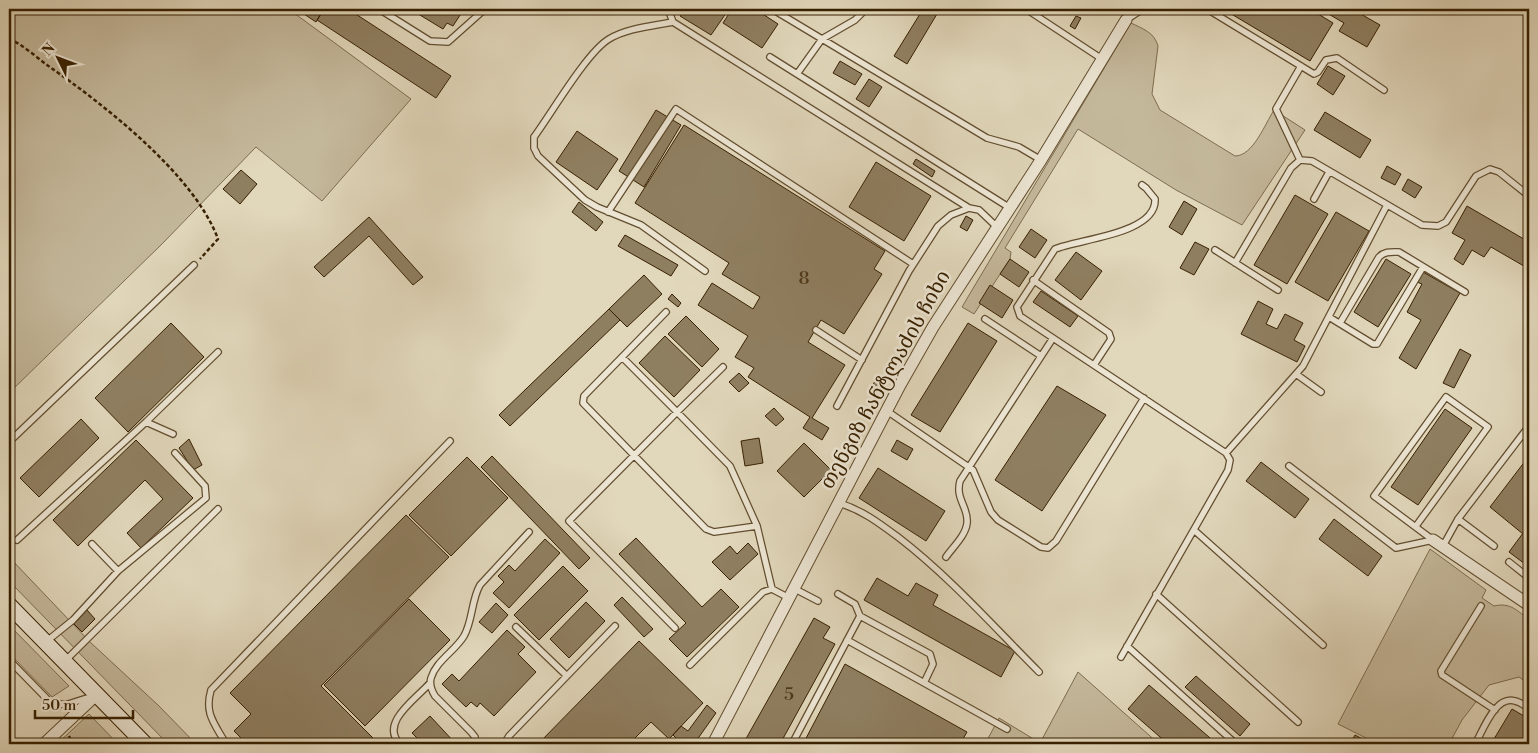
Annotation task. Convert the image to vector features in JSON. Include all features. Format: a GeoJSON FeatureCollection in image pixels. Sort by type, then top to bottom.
{"type":"FeatureCollection","features":[{"type":"Feature","properties":{"kind":"street","name":"თენგიზ ჩანტლაძის ჩიხი"},"geometry":{"type":"LineString","coordinates":[[713,744],[886,411],[933,327],[1041,160],[1126,20]]}},
{"type":"Feature","properties":{"kind":"street"},"geometry":{"type":"LineString","coordinates":[[1438,543],[1528,603]]}},
{"type":"Feature","properties":{"kind":"street"},"geometry":{"type":"LineString","coordinates":[[9,605],[145,744]]}},
{"type":"Feature","properties":{"kind":"street"},"geometry":{"type":"LineString","coordinates":[[44,744],[96,695]]}},
{"type":"Feature","properties":{"kind":"lane"},"geometry":{"type":"LineString","coordinates":[[379,9],[433,42],[448,42],[484,9]]}},
{"type":"Feature","properties":{"kind":"lane"},"geometry":{"type":"LineString","coordinates":[[668,9],[673,22],[969,208],[978,210],[997,227]]}},
{"type":"Feature","properties":{"kind":"lane"},"geometry":{"type":"LineString","coordinates":[[772,9],[987,138],[1018,147],[1041,160]]}},
{"type":"Feature","properties":{"kind":"lane"},"geometry":{"type":"LineString","coordinates":[[797,74],[822,39],[855,20],[866,9]]}},
{"type":"Feature","properties":{"kind":"lane"},"geometry":{"type":"LineString","coordinates":[[1026,9],[1102,59]]}},
{"type":"Feature","properties":{"kind":"lane"},"geometry":{"type":"LineString","coordinates":[[1126,20],[1143,9]]}},
{"type":"Feature","properties":{"kind":"lane"},"geometry":{"type":"LineString","coordinates":[[1207,9],[1314,74],[1318,72],[1326,60],[1337,58],[1384,90]]}},
{"type":"Feature","properties":{"kind":"lane"},"geometry":{"type":"LineString","coordinates":[[673,22],[622,33],[608,39],[588,60],[534,138],[534,148],[538,156],[585,200],[608,212],[641,225],[705,271]]}},
{"type":"Feature","properties":{"kind":"lane"},"geometry":{"type":"LineString","coordinates":[[770,57],[1010,208]]}},
{"type":"Feature","properties":{"kind":"lane"},"geometry":{"type":"LineString","coordinates":[[1300,160],[1276,109],[1278,102],[1301,66]]}},
{"type":"Feature","properties":{"kind":"lane"},"geometry":{"type":"LineString","coordinates":[[608,212],[676,109],[914,264]]}},
{"type":"Feature","properties":{"kind":"lane"},"geometry":{"type":"LineString","coordinates":[[1235,263],[1291,168],[1300,160],[1312,161],[1422,225],[1438,226],[1446,222],[1476,176],[1490,170],[1499,172],[1529,196]]}},
{"type":"Feature","properties":{"kind":"lane"},"geometry":{"type":"LineString","coordinates":[[1314,199],[1330,172]]}},
{"type":"Feature","properties":{"kind":"lane"},"geometry":{"type":"LineString","coordinates":[[1121,657],[1228,470],[1230,460],[1226,453],[1053,338],[1017,312],[1017,307],[1055,249],[1128,230],[1146,219],[1153,212],[1154,200],[1142,185]]}},
{"type":"Feature","properties":{"kind":"lane"},"geometry":{"type":"LineString","coordinates":[[1226,453],[1306,361],[1387,205]]}},
{"type":"Feature","properties":{"kind":"lane"},"geometry":{"type":"LineString","coordinates":[[837,406],[914,264],[938,226],[951,215],[969,208]]}},
{"type":"Feature","properties":{"kind":"lane"},"geometry":{"type":"LineString","coordinates":[[1215,250],[1278,290]]}},
{"type":"Feature","properties":{"kind":"lane"},"geometry":{"type":"LineString","coordinates":[[1340,323],[1383,253],[1399,252],[1465,292]]}},
{"type":"Feature","properties":{"kind":"lane"},"geometry":{"type":"LineString","coordinates":[[9,442],[194,265]]}},
{"type":"Feature","properties":{"kind":"lane"},"geometry":{"type":"LineString","coordinates":[[1329,317],[1373,344],[1377,344],[1423,267]]}},
{"type":"Feature","properties":{"kind":"lane"},"geometry":{"type":"LineString","coordinates":[[1034,280],[1110,333],[1111,339],[1094,365]]}},
{"type":"Feature","properties":{"kind":"lane"},"geometry":{"type":"LineString","coordinates":[[666,312],[584,396],[583,403],[706,529],[714,532],[757,526]]}},
{"type":"Feature","properties":{"kind":"lane"},"geometry":{"type":"LineString","coordinates":[[985,319],[1042,356]]}},
{"type":"Feature","properties":{"kind":"lane"},"geometry":{"type":"LineString","coordinates":[[816,330],[862,360]]}},
{"type":"Feature","properties":{"kind":"lane"},"geometry":{"type":"LineString","coordinates":[[946,557],[966,529],[968,521],[958,488],[960,481],[1053,338]]}},
{"type":"Feature","properties":{"kind":"lane"},"geometry":{"type":"LineString","coordinates":[[17,540],[146,422],[218,352]]}},
{"type":"Feature","properties":{"kind":"lane"},"geometry":{"type":"LineString","coordinates":[[622,357],[730,466],[757,526],[772,589]]}},
{"type":"Feature","properties":{"kind":"lane"},"geometry":{"type":"LineString","coordinates":[[675,628],[569,521],[723,367]]}},
{"type":"Feature","properties":{"kind":"lane"},"geometry":{"type":"LineString","coordinates":[[1296,374],[1321,392]]}},
{"type":"Feature","properties":{"kind":"lane"},"geometry":{"type":"LineString","coordinates":[[1416,526],[1488,427],[1446,397],[1374,496],[1438,543]]}},
{"type":"Feature","properties":{"kind":"lane"},"geometry":{"type":"LineString","coordinates":[[886,411],[970,468],[991,512],[998,520],[1040,547],[1048,548],[1056,541],[1144,398]]}},
{"type":"Feature","properties":{"kind":"lane"},"geometry":{"type":"LineString","coordinates":[[146,422],[173,434]]}},
{"type":"Feature","properties":{"kind":"lane"},"geometry":{"type":"LineString","coordinates":[[1289,466],[1396,548],[1438,543],[1529,426]]}},
{"type":"Feature","properties":{"kind":"lane"},"geometry":{"type":"LineString","coordinates":[[226,744],[208,713],[211,690],[450,441]]}},
{"type":"Feature","properties":{"kind":"lane"},"geometry":{"type":"LineString","coordinates":[[46,643],[72,620],[118,571],[206,498],[205,486],[175,452]]}},
{"type":"Feature","properties":{"kind":"lane"},"geometry":{"type":"LineString","coordinates":[[839,503],[867,514],[948,578],[1039,672]]}},
{"type":"Feature","properties":{"kind":"lane"},"geometry":{"type":"LineString","coordinates":[[64,662],[218,509]]}},
{"type":"Feature","properties":{"kind":"lane"},"geometry":{"type":"LineString","coordinates":[[1458,519],[1494,546]]}},
{"type":"Feature","properties":{"kind":"lane"},"geometry":{"type":"LineString","coordinates":[[1194,530],[1323,645]]}},
{"type":"Feature","properties":{"kind":"lane"},"geometry":{"type":"LineString","coordinates":[[400,744],[395,739],[392,730],[394,721],[430,683],[434,670],[464,635],[475,593],[480,585],[529,532]]}},
{"type":"Feature","properties":{"kind":"lane"},"geometry":{"type":"LineString","coordinates":[[92,544],[118,571]]}},
{"type":"Feature","properties":{"kind":"lane"},"geometry":{"type":"LineString","coordinates":[[1509,562],[1529,578]]}},
{"type":"Feature","properties":{"kind":"lane"},"geometry":{"type":"LineString","coordinates":[[690,665],[763,592],[772,589],[818,601]]}},
{"type":"Feature","properties":{"kind":"lane"},"geometry":{"type":"LineString","coordinates":[[838,594],[855,604],[860,616],[930,654],[933,664],[924,682]]}},
{"type":"Feature","properties":{"kind":"lane"},"geometry":{"type":"LineString","coordinates":[[1156,594],[1298,722]]}},
{"type":"Feature","properties":{"kind":"lane"},"geometry":{"type":"LineString","coordinates":[[1481,606],[1442,665],[1441,672],[1442,675],[1495,710]]}},
{"type":"Feature","properties":{"kind":"lane"},"geometry":{"type":"LineString","coordinates":[[792,744],[860,616]]}},
{"type":"Feature","properties":{"kind":"lane"},"geometry":{"type":"LineString","coordinates":[[504,744],[509,736],[615,626]]}},
{"type":"Feature","properties":{"kind":"lane"},"geometry":{"type":"LineString","coordinates":[[516,627],[567,676]]}},
{"type":"Feature","properties":{"kind":"lane"},"geometry":{"type":"LineString","coordinates":[[847,640],[1007,729]]}},
{"type":"Feature","properties":{"kind":"lane"},"geometry":{"type":"LineString","coordinates":[[1127,646],[1236,744]]}},
{"type":"Feature","properties":{"kind":"lane"},"geometry":{"type":"LineString","coordinates":[[9,660],[50,702],[65,706],[96,695]]}},
{"type":"Feature","properties":{"kind":"lane"},"geometry":{"type":"LineString","coordinates":[[430,683],[435,696],[471,732],[474,737],[474,744]]}},
{"type":"Feature","properties":{"kind":"lane"},"geometry":{"type":"LineString","coordinates":[[1475,744],[1495,710],[1508,700],[1516,701],[1529,708]]}},
{"type":"Feature","properties":{"kind":"path"},"geometry":{"type":"LineString","coordinates":[[9,39],[61,75],[138,137],[171,168],[211,218],[218,239],[194,265]]}},
{"type":"Feature","properties":{"kind":"shaded area"},"geometry":{"type":"Polygon","coordinates":[[[9,9],[296,9],[294,13],[411,99],[322,201],[256,147],[162,244],[9,393],[9,9]]]}},
{"type":"Feature","properties":{"kind":"shaded area"},"geometry":{"type":"Polygon","coordinates":[[[1131,23],[1151,34],[1158,46],[1152,94],[1160,110],[1235,156],[1241,155],[1253,145],[1274,110],[1305,130],[1242,225],[1176,190],[1078,129],[1005,248],[1011,252],[1010,259],[974,314],[962,307],[1131,23]]]}},
{"type":"Feature","properties":{"kind":"shaded area"},"geometry":{"type":"Polygon","coordinates":[[[1430,549],[1486,590],[1482,598],[1494,606],[1509,606],[1529,620],[1529,684],[1519,677],[1489,685],[1462,720],[1449,744],[1378,744],[1338,724],[1430,549]]]}},
{"type":"Feature","properties":{"kind":"shaded area"},"geometry":{"type":"Polygon","coordinates":[[[9,557],[90,642],[159,706],[196,744],[168,744],[9,581],[9,557]]]}},
{"type":"Feature","properties":{"kind":"shaded area"},"geometry":{"type":"Polygon","coordinates":[[[9,625],[69,686],[52,697],[9,653],[9,625]]]}},
{"type":"Feature","properties":{"kind":"shaded area"},"geometry":{"type":"Polygon","coordinates":[[[1078,672],[1159,744],[985,744],[999,718],[1040,743],[1078,672]]]}},
{"type":"Feature","properties":{"kind":"shaded area"},"geometry":{"type":"Polygon","coordinates":[[[89,714],[118,744],[57,744],[89,714]]]}},
{"type":"Feature","properties":{"kind":"building"},"geometry":{"type":"Polygon","coordinates":[[[303,9],[324,9],[316,22],[301,12],[303,9]]]}},
{"type":"Feature","properties":{"kind":"building"},"geometry":{"type":"Polygon","coordinates":[[[324,9],[348,9],[451,76],[436,98],[317,20],[324,9]]]}},
{"type":"Feature","properties":{"kind":"building"},"geometry":{"type":"Polygon","coordinates":[[[410,9],[464,9],[453,26],[447,23],[443,29],[410,9]]]}},
{"type":"Feature","properties":{"kind":"building"},"geometry":{"type":"Polygon","coordinates":[[[682,9],[729,9],[711,35],[680,16],[684,10],[682,9]]]}},
{"type":"Feature","properties":{"kind":"building"},"geometry":{"type":"Polygon","coordinates":[[[732,9],[755,9],[778,24],[762,48],[723,23],[732,9]]]}},
{"type":"Feature","properties":{"kind":"building"},"geometry":{"type":"Polygon","coordinates":[[[923,9],[940,9],[907,64],[894,56],[923,9]]]}},
{"type":"Feature","properties":{"kind":"building"},"geometry":{"type":"Polygon","coordinates":[[[1223,9],[1310,9],[1333,23],[1310,61],[1223,9]]]}},
{"type":"Feature","properties":{"kind":"building"},"geometry":{"type":"Polygon","coordinates":[[[1320,9],[1352,9],[1380,25],[1367,47],[1339,31],[1344,23],[1320,9]]]}},
{"type":"Feature","properties":{"kind":"building"},"geometry":{"type":"Polygon","coordinates":[[[1076,16],[1081,18],[1075,29],[1070,26],[1076,16]]]}},
{"type":"Feature","properties":{"kind":"building"},"geometry":{"type":"Polygon","coordinates":[[[840,61],[862,74],[855,85],[833,73],[840,61]]]}},
{"type":"Feature","properties":{"kind":"building"},"geometry":{"type":"Polygon","coordinates":[[[1328,66],[1345,76],[1333,95],[1317,84],[1328,66]]]}},
{"type":"Feature","properties":{"kind":"building"},"geometry":{"type":"Polygon","coordinates":[[[869,79],[882,87],[869,107],[856,99],[869,79]]]}},
{"type":"Feature","properties":{"kind":"building"},"geometry":{"type":"Polygon","coordinates":[[[656,110],[681,125],[644,187],[619,171],[656,110]]]}},
{"type":"Feature","properties":{"kind":"building"},"geometry":{"type":"Polygon","coordinates":[[[1325,112],[1371,140],[1360,158],[1314,130],[1325,112]]]}},
{"type":"Feature","properties":{"kind":"building"},"geometry":{"type":"Polygon","coordinates":[[[684,125],[885,251],[874,269],[882,274],[844,334],[821,320],[808,342],[845,365],[812,418],[829,428],[822,440],[803,428],[810,417],[748,377],[754,368],[735,357],[748,336],[698,305],[712,283],[753,309],[760,297],[722,274],[729,263],[635,203],[684,125]]]}},
{"type":"Feature","properties":{"kind":"building"},"geometry":{"type":"Polygon","coordinates":[[[577,131],[618,159],[597,190],[556,162],[577,131]]]}},
{"type":"Feature","properties":{"kind":"building"},"geometry":{"type":"Polygon","coordinates":[[[916,159],[935,171],[932,177],[913,164],[916,159]]]}},
{"type":"Feature","properties":{"kind":"building"},"geometry":{"type":"Polygon","coordinates":[[[876,162],[931,196],[904,241],[849,207],[876,162]]]}},
{"type":"Feature","properties":{"kind":"building"},"geometry":{"type":"Polygon","coordinates":[[[1387,166],[1401,174],[1395,185],[1381,178],[1387,166]]]}},
{"type":"Feature","properties":{"kind":"building"},"geometry":{"type":"Polygon","coordinates":[[[241,170],[257,184],[240,204],[223,189],[241,170]]]}},
{"type":"Feature","properties":{"kind":"building"},"geometry":{"type":"Polygon","coordinates":[[[1408,179],[1422,187],[1415,198],[1402,190],[1408,179]]]}},
{"type":"Feature","properties":{"kind":"building"},"geometry":{"type":"Polygon","coordinates":[[[1295,195],[1328,214],[1287,284],[1254,265],[1295,195]]]}},
{"type":"Feature","properties":{"kind":"building"},"geometry":{"type":"Polygon","coordinates":[[[1184,201],[1197,209],[1182,235],[1169,227],[1184,201]]]}},
{"type":"Feature","properties":{"kind":"building"},"geometry":{"type":"Polygon","coordinates":[[[579,202],[603,222],[596,231],[572,212],[579,202]]]}},
{"type":"Feature","properties":{"kind":"building"},"geometry":{"type":"Polygon","coordinates":[[[1467,206],[1529,242],[1529,269],[1491,247],[1484,257],[1472,250],[1463,265],[1454,259],[1465,240],[1452,233],[1467,206]]]}},
{"type":"Feature","properties":{"kind":"building"},"geometry":{"type":"Polygon","coordinates":[[[1336,212],[1369,231],[1328,301],[1295,282],[1336,212]]]}},
{"type":"Feature","properties":{"kind":"building"},"geometry":{"type":"Polygon","coordinates":[[[966,216],[973,220],[967,231],[960,227],[966,216]]]}},
{"type":"Feature","properties":{"kind":"building"},"geometry":{"type":"Polygon","coordinates":[[[369,217],[423,277],[413,285],[369,236],[324,277],[314,267],[369,217]]]}},
{"type":"Feature","properties":{"kind":"building"},"geometry":{"type":"Polygon","coordinates":[[[1031,229],[1047,240],[1035,258],[1019,247],[1031,229]]]}},
{"type":"Feature","properties":{"kind":"building"},"geometry":{"type":"Polygon","coordinates":[[[625,235],[678,265],[671,276],[618,246],[625,235]]]}},
{"type":"Feature","properties":{"kind":"building"},"geometry":{"type":"Polygon","coordinates":[[[1195,242],[1209,249],[1194,275],[1180,268],[1195,242]]]}},
{"type":"Feature","properties":{"kind":"building"},"geometry":{"type":"Polygon","coordinates":[[[1076,252],[1102,271],[1081,300],[1055,280],[1076,252]]]}},
{"type":"Feature","properties":{"kind":"building"},"geometry":{"type":"Polygon","coordinates":[[[1010,259],[1029,272],[1019,287],[1000,274],[1010,259]]]}},
{"type":"Feature","properties":{"kind":"building"},"geometry":{"type":"Polygon","coordinates":[[[1386,259],[1411,274],[1378,327],[1354,312],[1386,259]]]}},
{"type":"Feature","properties":{"kind":"building"},"geometry":{"type":"Polygon","coordinates":[[[1423,272],[1460,293],[1416,369],[1399,358],[1421,320],[1407,312],[1422,284],[1417,282],[1423,272]]]}},
{"type":"Feature","properties":{"kind":"building"},"geometry":{"type":"Polygon","coordinates":[[[644,275],[662,294],[627,327],[609,309],[644,275]]]}},
{"type":"Feature","properties":{"kind":"building"},"geometry":{"type":"Polygon","coordinates":[[[990,285],[1013,300],[1002,318],[979,303],[990,285]]]}},
{"type":"Feature","properties":{"kind":"building"},"geometry":{"type":"Polygon","coordinates":[[[1041,291],[1078,316],[1070,327],[1033,302],[1041,291]]]}},
{"type":"Feature","properties":{"kind":"building"},"geometry":{"type":"Polygon","coordinates":[[[672,294],[681,303],[678,307],[668,299],[672,294]]]}},
{"type":"Feature","properties":{"kind":"building"},"geometry":{"type":"Polygon","coordinates":[[[1258,301],[1273,309],[1266,324],[1277,329],[1285,314],[1303,323],[1294,340],[1305,346],[1297,362],[1241,334],[1258,301]]]}},
{"type":"Feature","properties":{"kind":"building"},"geometry":{"type":"Polygon","coordinates":[[[609,309],[620,320],[510,426],[499,415],[609,309]]]}},
{"type":"Feature","properties":{"kind":"building"},"geometry":{"type":"Polygon","coordinates":[[[686,316],[719,349],[702,367],[668,334],[686,316]]]}},
{"type":"Feature","properties":{"kind":"building"},"geometry":{"type":"Polygon","coordinates":[[[171,323],[204,357],[128,432],[95,398],[171,323]]]}},
{"type":"Feature","properties":{"kind":"building"},"geometry":{"type":"Polygon","coordinates":[[[968,323],[997,341],[940,432],[911,415],[968,323]]]}},
{"type":"Feature","properties":{"kind":"building"},"geometry":{"type":"Polygon","coordinates":[[[665,336],[700,370],[674,397],[639,363],[665,336]]]}},
{"type":"Feature","properties":{"kind":"building"},"geometry":{"type":"Polygon","coordinates":[[[1460,349],[1471,355],[1454,388],[1443,383],[1460,349]]]}},
{"type":"Feature","properties":{"kind":"building"},"geometry":{"type":"Polygon","coordinates":[[[739,373],[749,383],[739,392],[729,382],[739,373]]]}},
{"type":"Feature","properties":{"kind":"building"},"geometry":{"type":"Polygon","coordinates":[[[875,381],[883,387],[877,399],[869,393],[875,381]]]}},
{"type":"Feature","properties":{"kind":"building"},"geometry":{"type":"Polygon","coordinates":[[[1057,386],[1106,415],[1042,511],[995,480],[1057,386]]]}},
{"type":"Feature","properties":{"kind":"building"},"geometry":{"type":"Polygon","coordinates":[[[774,408],[784,419],[776,426],[765,416],[774,408]]]}},
{"type":"Feature","properties":{"kind":"building"},"geometry":{"type":"Polygon","coordinates":[[[1445,409],[1472,428],[1418,505],[1391,487],[1445,409]]]}},
{"type":"Feature","properties":{"kind":"building"},"geometry":{"type":"Polygon","coordinates":[[[81,419],[99,438],[39,497],[20,478],[81,419]]]}},
{"type":"Feature","properties":{"kind":"building"},"geometry":{"type":"Polygon","coordinates":[[[759,438],[763,463],[745,466],[741,441],[759,438]]]}},
{"type":"Feature","properties":{"kind":"building"},"geometry":{"type":"Polygon","coordinates":[[[189,439],[202,465],[193,470],[179,448],[189,439]]]}},
{"type":"Feature","properties":{"kind":"building"},"geometry":{"type":"Polygon","coordinates":[[[136,440],[193,498],[141,548],[127,533],[163,499],[145,480],[78,546],[53,520],[136,440]]]}},
{"type":"Feature","properties":{"kind":"building"},"geometry":{"type":"Polygon","coordinates":[[[897,440],[913,449],[907,460],[891,451],[897,440]]]}},
{"type":"Feature","properties":{"kind":"building"},"geometry":{"type":"Polygon","coordinates":[[[804,443],[831,470],[804,497],[777,471],[804,443]]]}},
{"type":"Feature","properties":{"kind":"building"},"geometry":{"type":"Polygon","coordinates":[[[492,456],[590,558],[579,569],[481,467],[492,456]]]}},
{"type":"Feature","properties":{"kind":"building"},"geometry":{"type":"Polygon","coordinates":[[[1529,456],[1529,525],[1523,534],[1490,507],[1529,456]]]}},
{"type":"Feature","properties":{"kind":"building"},"geometry":{"type":"Polygon","coordinates":[[[467,457],[508,498],[451,556],[409,515],[467,457]]]}},
{"type":"Feature","properties":{"kind":"building"},"geometry":{"type":"Polygon","coordinates":[[[1261,462],[1309,499],[1295,518],[1246,481],[1261,462]]]}},
{"type":"Feature","properties":{"kind":"building"},"geometry":{"type":"Polygon","coordinates":[[[878,468],[945,511],[926,541],[859,498],[878,468]]]}},
{"type":"Feature","properties":{"kind":"building"},"geometry":{"type":"Polygon","coordinates":[[[406,515],[449,557],[321,686],[379,744],[247,744],[234,731],[251,714],[230,693],[406,515]]]}},
{"type":"Feature","properties":{"kind":"building"},"geometry":{"type":"Polygon","coordinates":[[[1334,519],[1382,556],[1368,576],[1319,539],[1334,519]]]}},
{"type":"Feature","properties":{"kind":"building"},"geometry":{"type":"Polygon","coordinates":[[[1529,525],[1529,567],[1509,552],[1529,525]]]}},
{"type":"Feature","properties":{"kind":"building"},"geometry":{"type":"Polygon","coordinates":[[[636,538],[702,607],[721,589],[739,607],[687,657],[669,639],[686,623],[619,554],[636,538]]]}},
{"type":"Feature","properties":{"kind":"building"},"geometry":{"type":"Polygon","coordinates":[[[545,539],[560,553],[509,608],[493,593],[504,582],[498,576],[509,565],[515,571],[545,539]]]}},
{"type":"Feature","properties":{"kind":"building"},"geometry":{"type":"Polygon","coordinates":[[[748,543],[758,554],[730,580],[712,562],[730,546],[737,554],[748,543]]]}},
{"type":"Feature","properties":{"kind":"building"},"geometry":{"type":"Polygon","coordinates":[[[563,566],[588,591],[539,640],[514,615],[563,566]]]}},
{"type":"Feature","properties":{"kind":"building"},"geometry":{"type":"Polygon","coordinates":[[[877,578],[908,596],[916,583],[938,595],[933,605],[1015,651],[1001,677],[864,600],[877,578]]]}},
{"type":"Feature","properties":{"kind":"building"},"geometry":{"type":"Polygon","coordinates":[[[622,597],[653,629],[644,637],[614,605],[622,597]]]}},
{"type":"Feature","properties":{"kind":"building"},"geometry":{"type":"Polygon","coordinates":[[[409,599],[450,640],[365,726],[324,685],[409,599]]]}},
{"type":"Feature","properties":{"kind":"building"},"geometry":{"type":"Polygon","coordinates":[[[586,602],[605,621],[569,658],[550,639],[586,602]]]}},
{"type":"Feature","properties":{"kind":"building"},"geometry":{"type":"Polygon","coordinates":[[[496,603],[508,615],[492,633],[479,622],[496,603]]]}},
{"type":"Feature","properties":{"kind":"building"},"geometry":{"type":"Polygon","coordinates":[[[87,610],[95,619],[82,632],[74,624],[87,610]]]}},
{"type":"Feature","properties":{"kind":"building"},"geometry":{"type":"Polygon","coordinates":[[[814,618],[830,627],[823,638],[835,644],[780,744],[743,744],[814,618]]]}},
{"type":"Feature","properties":{"kind":"building"},"geometry":{"type":"Polygon","coordinates":[[[507,630],[525,647],[518,654],[536,672],[494,716],[480,703],[477,707],[471,702],[466,707],[442,684],[452,674],[459,681],[507,630]]]}},
{"type":"Feature","properties":{"kind":"building"},"geometry":{"type":"Polygon","coordinates":[[[639,641],[703,703],[669,739],[651,722],[629,744],[538,744],[639,641]]]}},
{"type":"Feature","properties":{"kind":"building"},"geometry":{"type":"Polygon","coordinates":[[[845,664],[967,732],[960,744],[803,744],[845,664]]]}},
{"type":"Feature","properties":{"kind":"building"},"geometry":{"type":"Polygon","coordinates":[[[1196,676],[1250,724],[1240,736],[1185,687],[1196,676]]]}},
{"type":"Feature","properties":{"kind":"building"},"geometry":{"type":"Polygon","coordinates":[[[1149,685],[1217,744],[1168,744],[1128,709],[1149,685]]]}},
{"type":"Feature","properties":{"kind":"building"},"geometry":{"type":"Polygon","coordinates":[[[707,705],[716,713],[694,744],[678,744],[680,742],[673,735],[681,726],[688,731],[707,705]]]}},
{"type":"Feature","properties":{"kind":"building"},"geometry":{"type":"Polygon","coordinates":[[[1512,709],[1529,719],[1529,744],[1491,744],[1512,709]]]}},
{"type":"Feature","properties":{"kind":"building"},"geometry":{"type":"Polygon","coordinates":[[[430,716],[456,744],[423,744],[412,733],[430,716]]]}},
{"type":"Feature","properties":{"kind":"building"},"geometry":{"type":"Polygon","coordinates":[[[1355,735],[1372,744],[1350,744],[1355,735]]]}}]}
